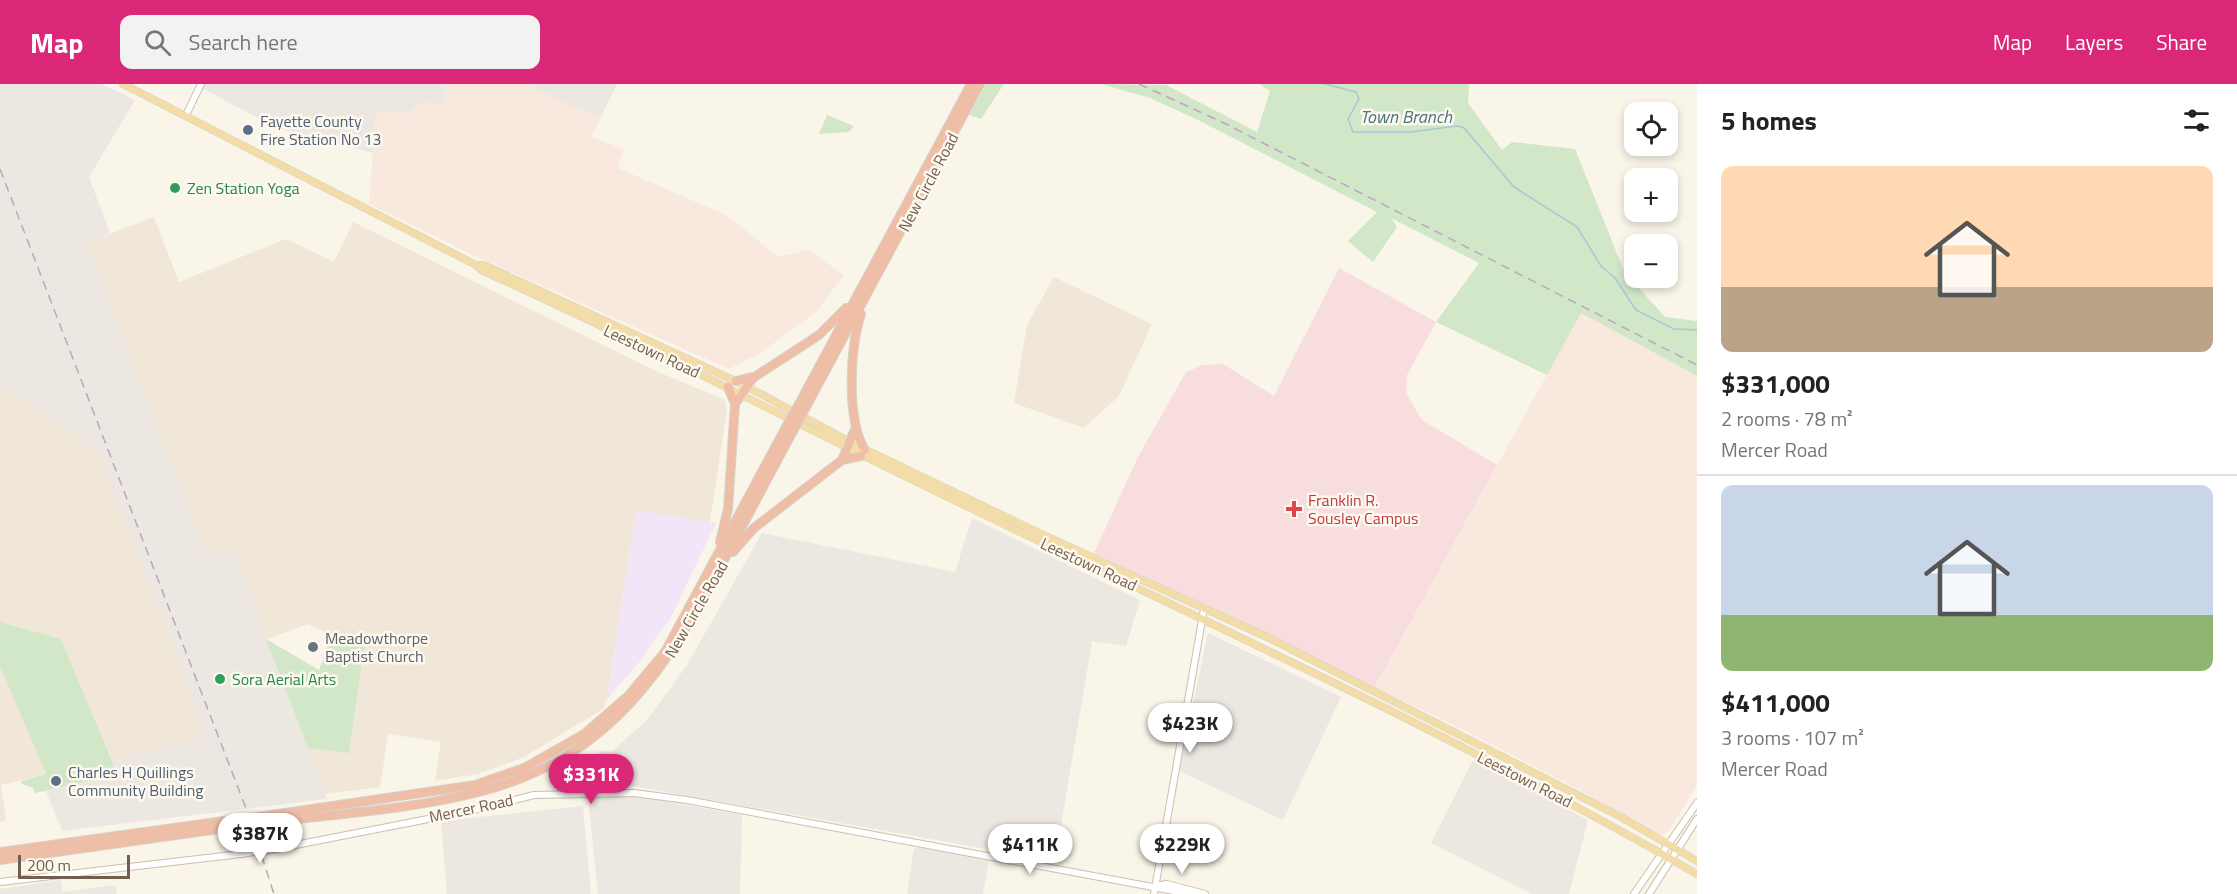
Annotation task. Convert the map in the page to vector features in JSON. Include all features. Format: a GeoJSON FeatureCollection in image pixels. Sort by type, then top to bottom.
{"type":"FeatureCollection","features":[{"type":"Feature","properties":{"kind":"highway","name":"New Circle Road"},"geometry":{"type":"LineString","coordinates":[[803,405],[856,296],[970,84]]}},
{"type":"Feature","properties":{"kind":"highway","name":"New Circle Road"},"geometry":{"type":"LineString","coordinates":[[0,852],[478,792],[519,779],[556,761],[594,736],[632,703],[668,659],[803,405],[869,291],[981,84]]}},
{"type":"Feature","properties":{"kind":"highway"},"geometry":{"type":"LineString","coordinates":[[707,584],[747,535],[842,460],[863,453],[855,428],[854,346],[869,291]]}},
{"type":"Feature","properties":{"kind":"highway"},"geometry":{"type":"LineString","coordinates":[[735,404],[758,375],[819,335],[856,296]]}},
{"type":"Feature","properties":{"kind":"highway"},"geometry":{"type":"LineString","coordinates":[[736,381],[758,375]]}},
{"type":"Feature","properties":{"kind":"highway"},"geometry":{"type":"LineString","coordinates":[[707,584],[727,517],[735,404],[728,387]]}},
{"type":"Feature","properties":{"kind":"highway"},"geometry":{"type":"LineString","coordinates":[[842,460],[855,428]]}},
{"type":"Feature","properties":{"kind":"highway","name":"New Circle Road"},"geometry":{"type":"LineString","coordinates":[[0,860],[232,824]]}},
{"type":"Feature","properties":{"kind":"main road","name":"Leestown Road"},"geometry":{"type":"LineString","coordinates":[[123,84],[482,270],[728,387],[744,390],[848,446],[1117,572],[1269,638],[1568,789],[1697,861]]}},
{"type":"Feature","properties":{"kind":"main road","name":"Leestown Road"},"geometry":{"type":"LineString","coordinates":[[476,265],[484,265],[736,381],[744,390]]}},
{"type":"Feature","properties":{"kind":"main road","name":"Leestown Road"},"geometry":{"type":"LineString","coordinates":[[1117,572],[1203,618],[1524,777],[1697,874]]}},
{"type":"Feature","properties":{"kind":"street"},"geometry":{"type":"LineString","coordinates":[[186,115],[201,84]]}},
{"type":"Feature","properties":{"kind":"street"},"geometry":{"type":"LineString","coordinates":[[1154,894],[1204,609]]}},
{"type":"Feature","properties":{"kind":"street","name":"Mercer Road"},"geometry":{"type":"LineString","coordinates":[[0,882],[241,854],[335,840],[534,795],[637,793],[687,800],[1192,894],[1205,894]]}},
{"type":"Feature","properties":{"kind":"street"},"geometry":{"type":"LineString","coordinates":[[1634,894],[1697,803]]}},
{"type":"Feature","properties":{"kind":"street"},"geometry":{"type":"LineString","coordinates":[[1650,894],[1697,819]]}},
{"type":"Feature","properties":{"kind":"street","name":"Mercer Road"},"geometry":{"type":"LineString","coordinates":[[1155,886],[1167,884],[1205,894]]}},
{"type":"Feature","properties":{"kind":"shaded area"},"geometry":{"type":"Polygon","coordinates":[[[0,84],[101,84],[135,100],[89,177],[110,233],[86,243],[208,558],[234,548],[327,799],[62,831],[46,791],[118,775],[112,760],[207,736],[99,454],[0,384],[0,84]]]}},
{"type":"Feature","properties":{"kind":"shaded area"},"geometry":{"type":"Polygon","coordinates":[[[195,84],[446,84],[444,104],[422,102],[410,113],[376,111],[373,153],[274,127],[195,84]]]}},
{"type":"Feature","properties":{"kind":"shaded area"},"geometry":{"type":"Polygon","coordinates":[[[446,84],[524,84],[600,119],[591,137],[624,149],[618,168],[728,216],[778,257],[809,250],[844,275],[816,312],[762,352],[729,369],[471,254],[369,204],[376,111],[410,113],[422,102],[444,104],[446,84]]]}},
{"type":"Feature","properties":{"kind":"shaded area"},"geometry":{"type":"Polygon","coordinates":[[[524,84],[617,84],[600,119],[524,84]]]}},
{"type":"Feature","properties":{"kind":"shaded area"},"geometry":{"type":"Polygon","coordinates":[[[154,217],[179,282],[286,239],[334,262],[353,222],[656,371],[725,400],[727,409],[710,522],[636,511],[607,699],[603,709],[524,757],[478,774],[435,781],[441,742],[388,734],[380,787],[325,794],[308,748],[349,752],[365,642],[331,636],[309,624],[266,639],[234,548],[208,558],[86,243],[154,217]]]}},
{"type":"Feature","properties":{"kind":"shaded area","name":"Franklin R. Sousley Campus"},"geometry":{"type":"Polygon","coordinates":[[[1339,268],[1436,322],[1407,375],[1406,393],[1422,420],[1497,465],[1374,688],[1094,553],[1138,457],[1186,372],[1203,365],[1223,364],[1274,396],[1339,268]]]}},
{"type":"Feature","properties":{"kind":"shaded area"},"geometry":{"type":"Polygon","coordinates":[[[1054,277],[1152,324],[1119,396],[1084,428],[1014,403],[1027,325],[1054,277]]]}},
{"type":"Feature","properties":{"kind":"shaded area"},"geometry":{"type":"Polygon","coordinates":[[[1581,313],[1697,376],[1697,785],[1668,832],[1660,835],[1574,787],[1434,715],[1374,688],[1581,313]]]}},
{"type":"Feature","properties":{"kind":"shaded area"},"geometry":{"type":"Polygon","coordinates":[[[0,384],[99,454],[207,736],[112,760],[61,639],[0,622],[0,384]]]}},
{"type":"Feature","properties":{"kind":"shaded area"},"geometry":{"type":"Polygon","coordinates":[[[636,510],[716,523],[670,619],[646,651],[647,653],[607,699],[636,510]]]}},
{"type":"Feature","properties":{"kind":"shaded area"},"geometry":{"type":"Polygon","coordinates":[[[972,518],[1140,600],[1126,646],[1092,641],[1055,861],[627,785],[626,788],[591,789],[599,751],[611,752],[647,720],[687,665],[762,533],[955,572],[972,518]]]}},
{"type":"Feature","properties":{"kind":"shaded area"},"geometry":{"type":"Polygon","coordinates":[[[1208,633],[1341,697],[1283,820],[1179,771],[1208,633]]]}},
{"type":"Feature","properties":{"kind":"shaded area"},"geometry":{"type":"Polygon","coordinates":[[[0,666],[46,774],[1,785],[6,820],[0,822],[0,666]]]}},
{"type":"Feature","properties":{"kind":"shaded area"},"geometry":{"type":"Polygon","coordinates":[[[1473,760],[1588,820],[1569,894],[1532,894],[1431,843],[1473,760]]]}},
{"type":"Feature","properties":{"kind":"shaded area"},"geometry":{"type":"Polygon","coordinates":[[[637,796],[742,815],[740,894],[598,894],[588,797],[637,796]]]}},
{"type":"Feature","properties":{"kind":"shaded area"},"geometry":{"type":"Polygon","coordinates":[[[583,806],[591,894],[447,894],[441,821],[583,806]]]}},
{"type":"Feature","properties":{"kind":"shaded area"},"geometry":{"type":"Polygon","coordinates":[[[920,847],[989,859],[983,894],[907,894],[914,849],[920,847]]]}},
{"type":"Feature","properties":{"kind":"shaded area"},"geometry":{"type":"Polygon","coordinates":[[[61,880],[62,892],[115,885],[117,894],[0,894],[0,889],[61,880]]]}},
{"type":"Feature","properties":{"kind":"green space"},"geometry":{"type":"Polygon","coordinates":[[[986,84],[1004,84],[981,119],[969,115],[986,84]]]}},
{"type":"Feature","properties":{"kind":"green space"},"geometry":{"type":"Polygon","coordinates":[[[1101,84],[1166,85],[1257,132],[1270,91],[1259,84],[1469,84],[1468,103],[1502,150],[1512,142],[1575,149],[1624,271],[1624,288],[1639,288],[1665,317],[1697,321],[1697,376],[1581,313],[1547,375],[1436,322],[1479,263],[1391,218],[1397,227],[1373,262],[1348,241],[1377,212],[1198,120],[1150,98],[1101,84]]]}},
{"type":"Feature","properties":{"kind":"green space"},"geometry":{"type":"Polygon","coordinates":[[[827,115],[854,126],[849,132],[819,134],[827,115]]]}},
{"type":"Feature","properties":{"kind":"green space"},"geometry":{"type":"Polygon","coordinates":[[[0,622],[61,639],[118,775],[35,793],[33,788],[22,784],[21,781],[46,774],[0,666],[0,622]]]}},
{"type":"Feature","properties":{"kind":"green space"},"geometry":{"type":"Polygon","coordinates":[[[331,636],[365,642],[349,753],[308,748],[266,639],[319,670],[331,636]]]}},
{"type":"Feature","properties":{"kind":"waterway","name":"Town Branch"},"geometry":{"type":"LineString","coordinates":[[1325,84],[1356,92],[1359,99],[1348,119],[1353,132],[1411,132],[1457,126],[1464,128],[1514,187],[1577,227],[1601,266],[1615,278],[1636,310],[1674,329],[1697,330]]}},
{"type":"Feature","properties":{"kind":"railway"},"geometry":{"type":"LineString","coordinates":[[1139,84],[1222,122],[1697,365]]}},
{"type":"Feature","properties":{"kind":"railway"},"geometry":{"type":"LineString","coordinates":[[0,169],[247,811],[274,894]]}},
{"type":"Feature","properties":{"kind":"place","name":"Fayette County Fire Station No 13"},"geometry":{"type":"Point","coordinates":[248,130]}},
{"type":"Feature","properties":{"kind":"place","name":"Zen Station Yoga"},"geometry":{"type":"Point","coordinates":[175,188]}},
{"type":"Feature","properties":{"kind":"place","name":"Franklin R. Sousley Campus"},"geometry":{"type":"Point","coordinates":[1294,509]}},
{"type":"Feature","properties":{"kind":"place","name":"Meadowthorpe Baptist Church"},"geometry":{"type":"Point","coordinates":[313,647]}},
{"type":"Feature","properties":{"kind":"place","name":"Sora Aerial Arts"},"geometry":{"type":"Point","coordinates":[220,679]}},
{"type":"Feature","properties":{"kind":"place","name":"Charles H Quillings Community Building"},"geometry":{"type":"Point","coordinates":[56,781]}}]}
